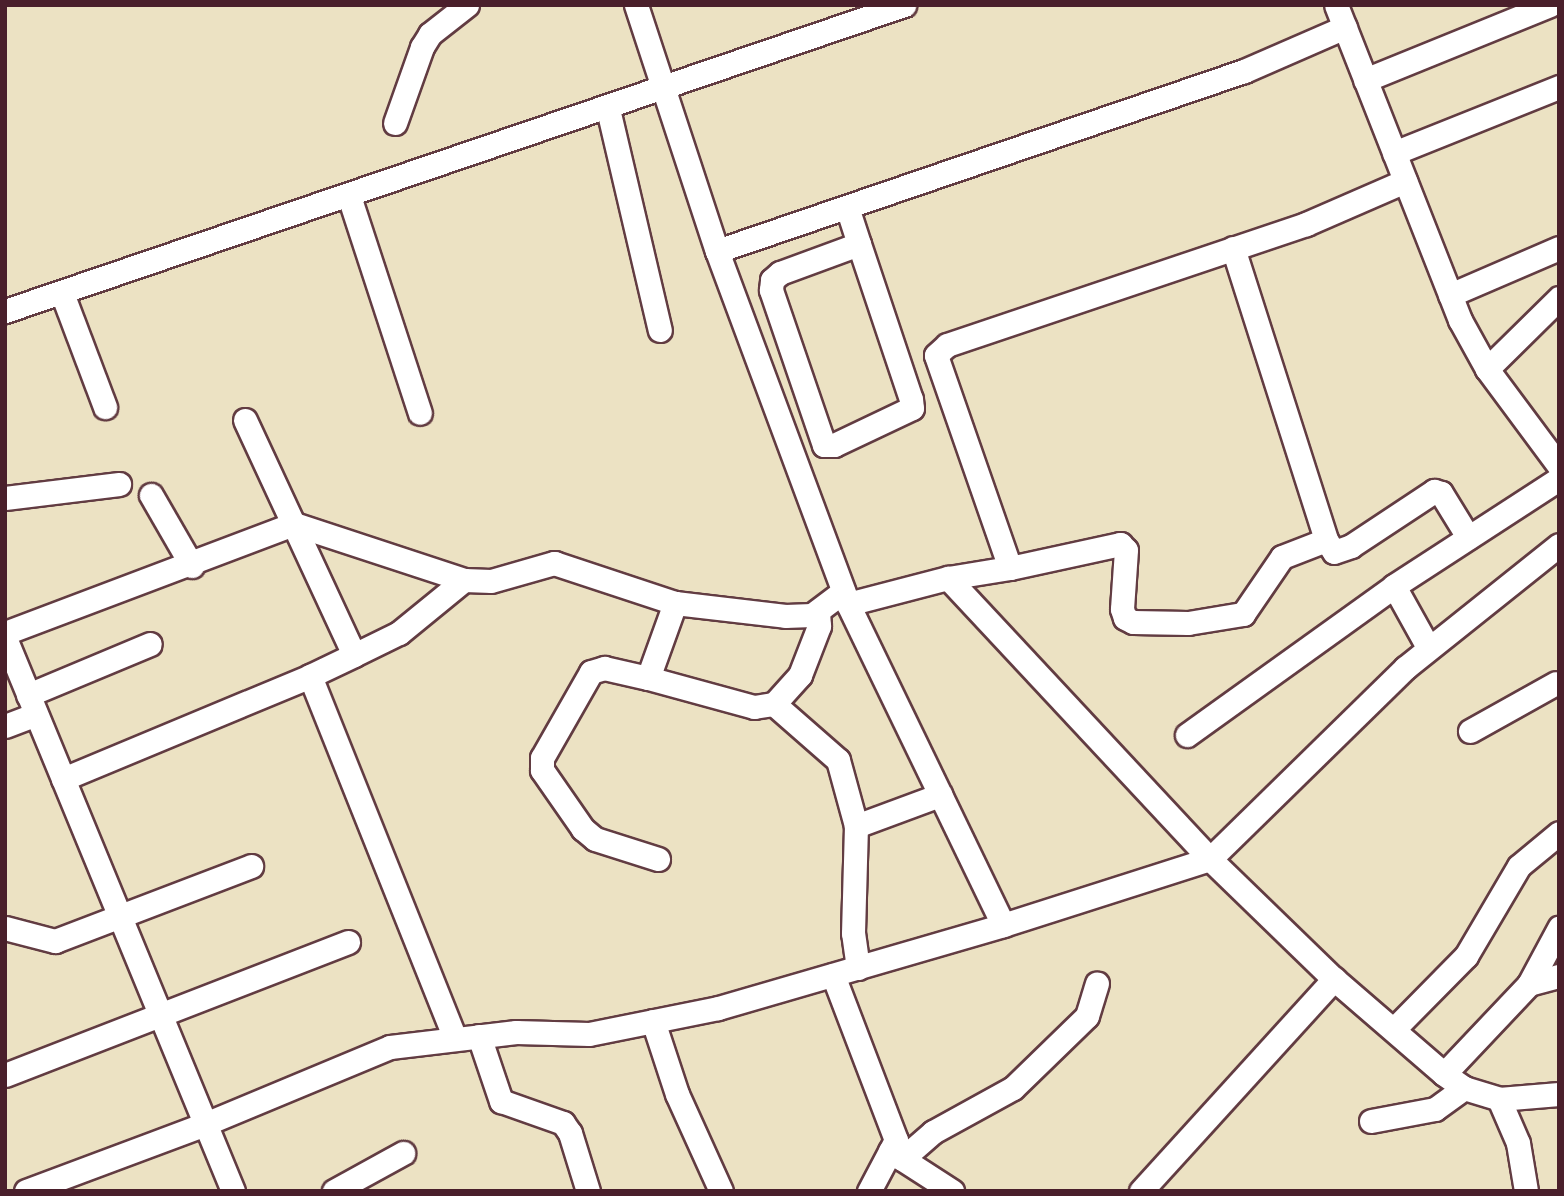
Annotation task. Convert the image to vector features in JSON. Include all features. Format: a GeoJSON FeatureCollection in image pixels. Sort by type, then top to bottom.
{"type":"FeatureCollection","features":[{"type":"Feature","properties":{"kind":"street"},"geometry":{"type":"LineString","coordinates":[[395,123],[422,47],[430,34],[467,5]]}},
{"type":"Feature","properties":{"kind":"street"},"geometry":{"type":"LineString","coordinates":[[636,5],[717,251],[845,598],[1003,925]]}},
{"type":"Feature","properties":{"kind":"street"},"geometry":{"type":"LineString","coordinates":[[5,311],[666,90],[904,5]]}},
{"type":"Feature","properties":{"kind":"street"},"geometry":{"type":"LineString","coordinates":[[1336,5],[1450,295],[1487,369],[1557,458]]}},
{"type":"Feature","properties":{"kind":"street"},"geometry":{"type":"LineString","coordinates":[[1365,80],[1550,5]]}},
{"type":"Feature","properties":{"kind":"street"},"geometry":{"type":"LineString","coordinates":[[717,251],[1244,71],[1345,27]]}},
{"type":"Feature","properties":{"kind":"street"},"geometry":{"type":"LineString","coordinates":[[1394,153],[1559,87]]}},
{"type":"Feature","properties":{"kind":"street"},"geometry":{"type":"LineString","coordinates":[[608,109],[660,330]]}},
{"type":"Feature","properties":{"kind":"street"},"geometry":{"type":"LineString","coordinates":[[1010,568],[936,355],[947,345],[1233,248],[1405,181]]}},
{"type":"Feature","properties":{"kind":"street"},"geometry":{"type":"LineString","coordinates":[[349,196],[420,413]]}},
{"type":"Feature","properties":{"kind":"street"},"geometry":{"type":"LineString","coordinates":[[846,207],[859,244],[912,408],[846,440],[824,445],[771,290],[772,280],[780,273],[859,244]]}},
{"type":"Feature","properties":{"kind":"street"},"geometry":{"type":"LineString","coordinates":[[1233,248],[1326,540],[1334,552],[1340,553],[1434,491],[1441,493],[1468,537]]}},
{"type":"Feature","properties":{"kind":"street"},"geometry":{"type":"LineString","coordinates":[[1450,295],[1559,248]]}},
{"type":"Feature","properties":{"kind":"street"},"geometry":{"type":"LineString","coordinates":[[62,293],[104,407]]}},
{"type":"Feature","properties":{"kind":"street"},"geometry":{"type":"LineString","coordinates":[[1487,369],[1559,298]]}},
{"type":"Feature","properties":{"kind":"street"},"geometry":{"type":"LineString","coordinates":[[245,420],[354,654]]}},
{"type":"Feature","properties":{"kind":"street"},"geometry":{"type":"LineString","coordinates":[[1187,735],[1394,586],[1559,479]]}},
{"type":"Feature","properties":{"kind":"street"},"geometry":{"type":"LineString","coordinates":[[5,498],[119,484]]}},
{"type":"Feature","properties":{"kind":"street"},"geometry":{"type":"LineString","coordinates":[[151,495],[192,566]]}},
{"type":"Feature","properties":{"kind":"street"},"geometry":{"type":"LineString","coordinates":[[233,1191],[5,635],[192,566],[293,524],[464,580],[491,581],[554,563],[675,603],[785,616],[817,611],[845,598],[1010,568],[1120,544],[1126,550],[1122,609],[1125,618],[1133,622],[1188,623],[1243,614],[1282,557],[1326,540]]}},
{"type":"Feature","properties":{"kind":"street"},"geometry":{"type":"LineString","coordinates":[[26,1191],[205,1124],[390,1047],[479,1036],[589,1034],[718,1008],[1003,925],[1210,859],[1429,647],[1559,545]]}},
{"type":"Feature","properties":{"kind":"street"},"geometry":{"type":"LineString","coordinates":[[948,578],[1210,859],[1334,979],[1444,1074],[1464,1088],[1499,1099],[1559,1094]]}},
{"type":"Feature","properties":{"kind":"street"},"geometry":{"type":"LineString","coordinates":[[63,779],[310,676],[399,633],[464,580]]}},
{"type":"Feature","properties":{"kind":"street"},"geometry":{"type":"LineString","coordinates":[[1394,586],[1429,647]]}},
{"type":"Feature","properties":{"kind":"street"},"geometry":{"type":"LineString","coordinates":[[648,678],[675,603]]}},
{"type":"Feature","properties":{"kind":"street"},"geometry":{"type":"LineString","coordinates":[[658,859],[596,839],[583,829],[542,770],[542,758],[592,672],[604,668],[754,707],[774,704],[800,675],[808,658],[819,626],[817,611]]}},
{"type":"Feature","properties":{"kind":"street"},"geometry":{"type":"LineString","coordinates":[[5,726],[32,704],[150,644]]}},
{"type":"Feature","properties":{"kind":"street"},"geometry":{"type":"LineString","coordinates":[[310,676],[456,1038]]}},
{"type":"Feature","properties":{"kind":"street"},"geometry":{"type":"LineString","coordinates":[[1470,731],[1558,684]]}},
{"type":"Feature","properties":{"kind":"street"},"geometry":{"type":"LineString","coordinates":[[774,704],[838,760],[856,826],[853,933],[858,968]]}},
{"type":"Feature","properties":{"kind":"street"},"geometry":{"type":"LineString","coordinates":[[856,826],[940,795]]}},
{"type":"Feature","properties":{"kind":"street"},"geometry":{"type":"LineString","coordinates":[[1394,1029],[1466,957],[1519,866],[1559,833]]}},
{"type":"Feature","properties":{"kind":"street"},"geometry":{"type":"LineString","coordinates":[[5,928],[55,941],[121,919],[251,866]]}},
{"type":"Feature","properties":{"kind":"street"},"geometry":{"type":"LineString","coordinates":[[1444,1074],[1529,984],[1559,928]]}},
{"type":"Feature","properties":{"kind":"street"},"geometry":{"type":"LineString","coordinates":[[5,1075],[348,942]]}},
{"type":"Feature","properties":{"kind":"street"},"geometry":{"type":"LineString","coordinates":[[833,975],[888,1110],[896,1140],[896,1155]]}},
{"type":"Feature","properties":{"kind":"street"},"geometry":{"type":"LineString","coordinates":[[1529,984],[1559,976]]}},
{"type":"Feature","properties":{"kind":"street"},"geometry":{"type":"LineString","coordinates":[[1141,1191],[1334,979]]}},
{"type":"Feature","properties":{"kind":"street"},"geometry":{"type":"LineString","coordinates":[[869,1191],[896,1155],[1013,1088],[1087,1016],[1097,984]]}},
{"type":"Feature","properties":{"kind":"street"},"geometry":{"type":"LineString","coordinates":[[653,1021],[677,1094],[720,1191]]}},
{"type":"Feature","properties":{"kind":"street"},"geometry":{"type":"LineString","coordinates":[[479,1036],[501,1101],[563,1123],[570,1132],[582,1189]]}},
{"type":"Feature","properties":{"kind":"street"},"geometry":{"type":"LineString","coordinates":[[1371,1121],[1435,1110],[1464,1088]]}},
{"type":"Feature","properties":{"kind":"street"},"geometry":{"type":"LineString","coordinates":[[1499,1099],[1518,1143],[1526,1191]]}},
{"type":"Feature","properties":{"kind":"street"},"geometry":{"type":"LineString","coordinates":[[334,1191],[403,1153]]}},
{"type":"Feature","properties":{"kind":"street"},"geometry":{"type":"LineString","coordinates":[[896,1155],[952,1191]]}}]}
